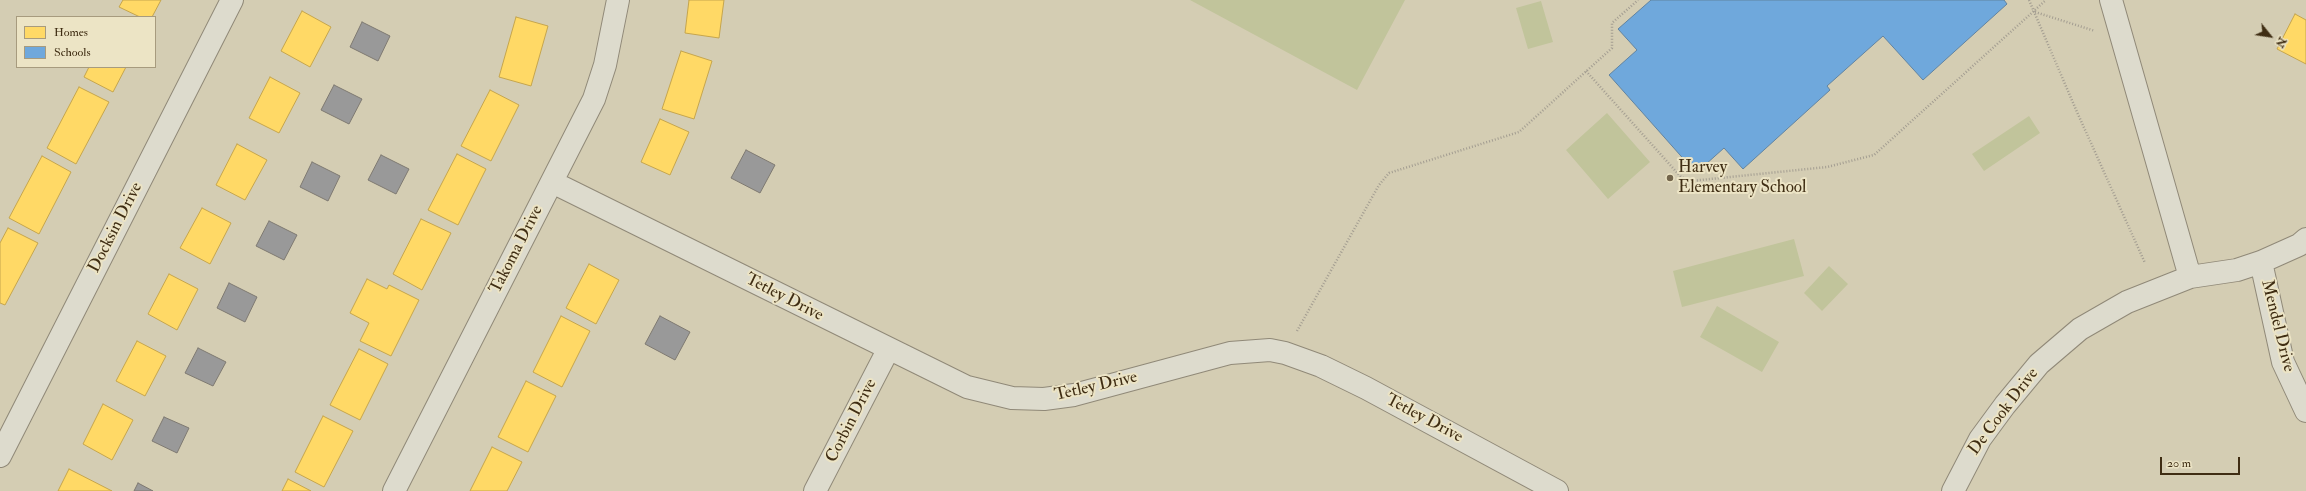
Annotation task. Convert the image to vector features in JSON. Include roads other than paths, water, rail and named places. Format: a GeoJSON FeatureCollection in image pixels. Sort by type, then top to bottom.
{"type":"FeatureCollection","features":[{"type":"Feature","properties":{"kind":"street","name":"Docksin Drive"},"geometry":{"type":"LineString","coordinates":[[0,456],[232,0]]}},
{"type":"Feature","properties":{"kind":"street","name":"Takoma Drive"},"geometry":{"type":"LineString","coordinates":[[394,491],[594,99],[605,65],[618,0]]}},
{"type":"Feature","properties":{"kind":"street"},"geometry":{"type":"LineString","coordinates":[[2111,0],[2190,277]]}},
{"type":"Feature","properties":{"kind":"street","name":"Tetley Drive"},"geometry":{"type":"LineString","coordinates":[[552,182],[888,350],[967,387],[1012,398],[1044,399],[1074,395],[1230,354],[1270,350],[1286,353],[1321,366],[1366,388],[1557,491]]}},
{"type":"Feature","properties":{"kind":"street","name":"De Cook Drive"},"geometry":{"type":"LineString","coordinates":[[1953,491],[1980,439],[2005,405],[2040,364],[2080,329],[2127,302],[2190,277],[2237,270],[2261,262],[2299,245],[2306,239]]}},
{"type":"Feature","properties":{"kind":"street","name":"Mendel Drive"},"geometry":{"type":"LineString","coordinates":[[2261,262],[2283,362],[2306,411]]}},
{"type":"Feature","properties":{"kind":"street","name":"Corbin Drive"},"geometry":{"type":"LineString","coordinates":[[815,491],[888,350]]}},
{"type":"Feature","properties":{"kind":"place","name":"Harvey Elementary School"},"geometry":{"type":"Point","coordinates":[1670,178]}}]}
